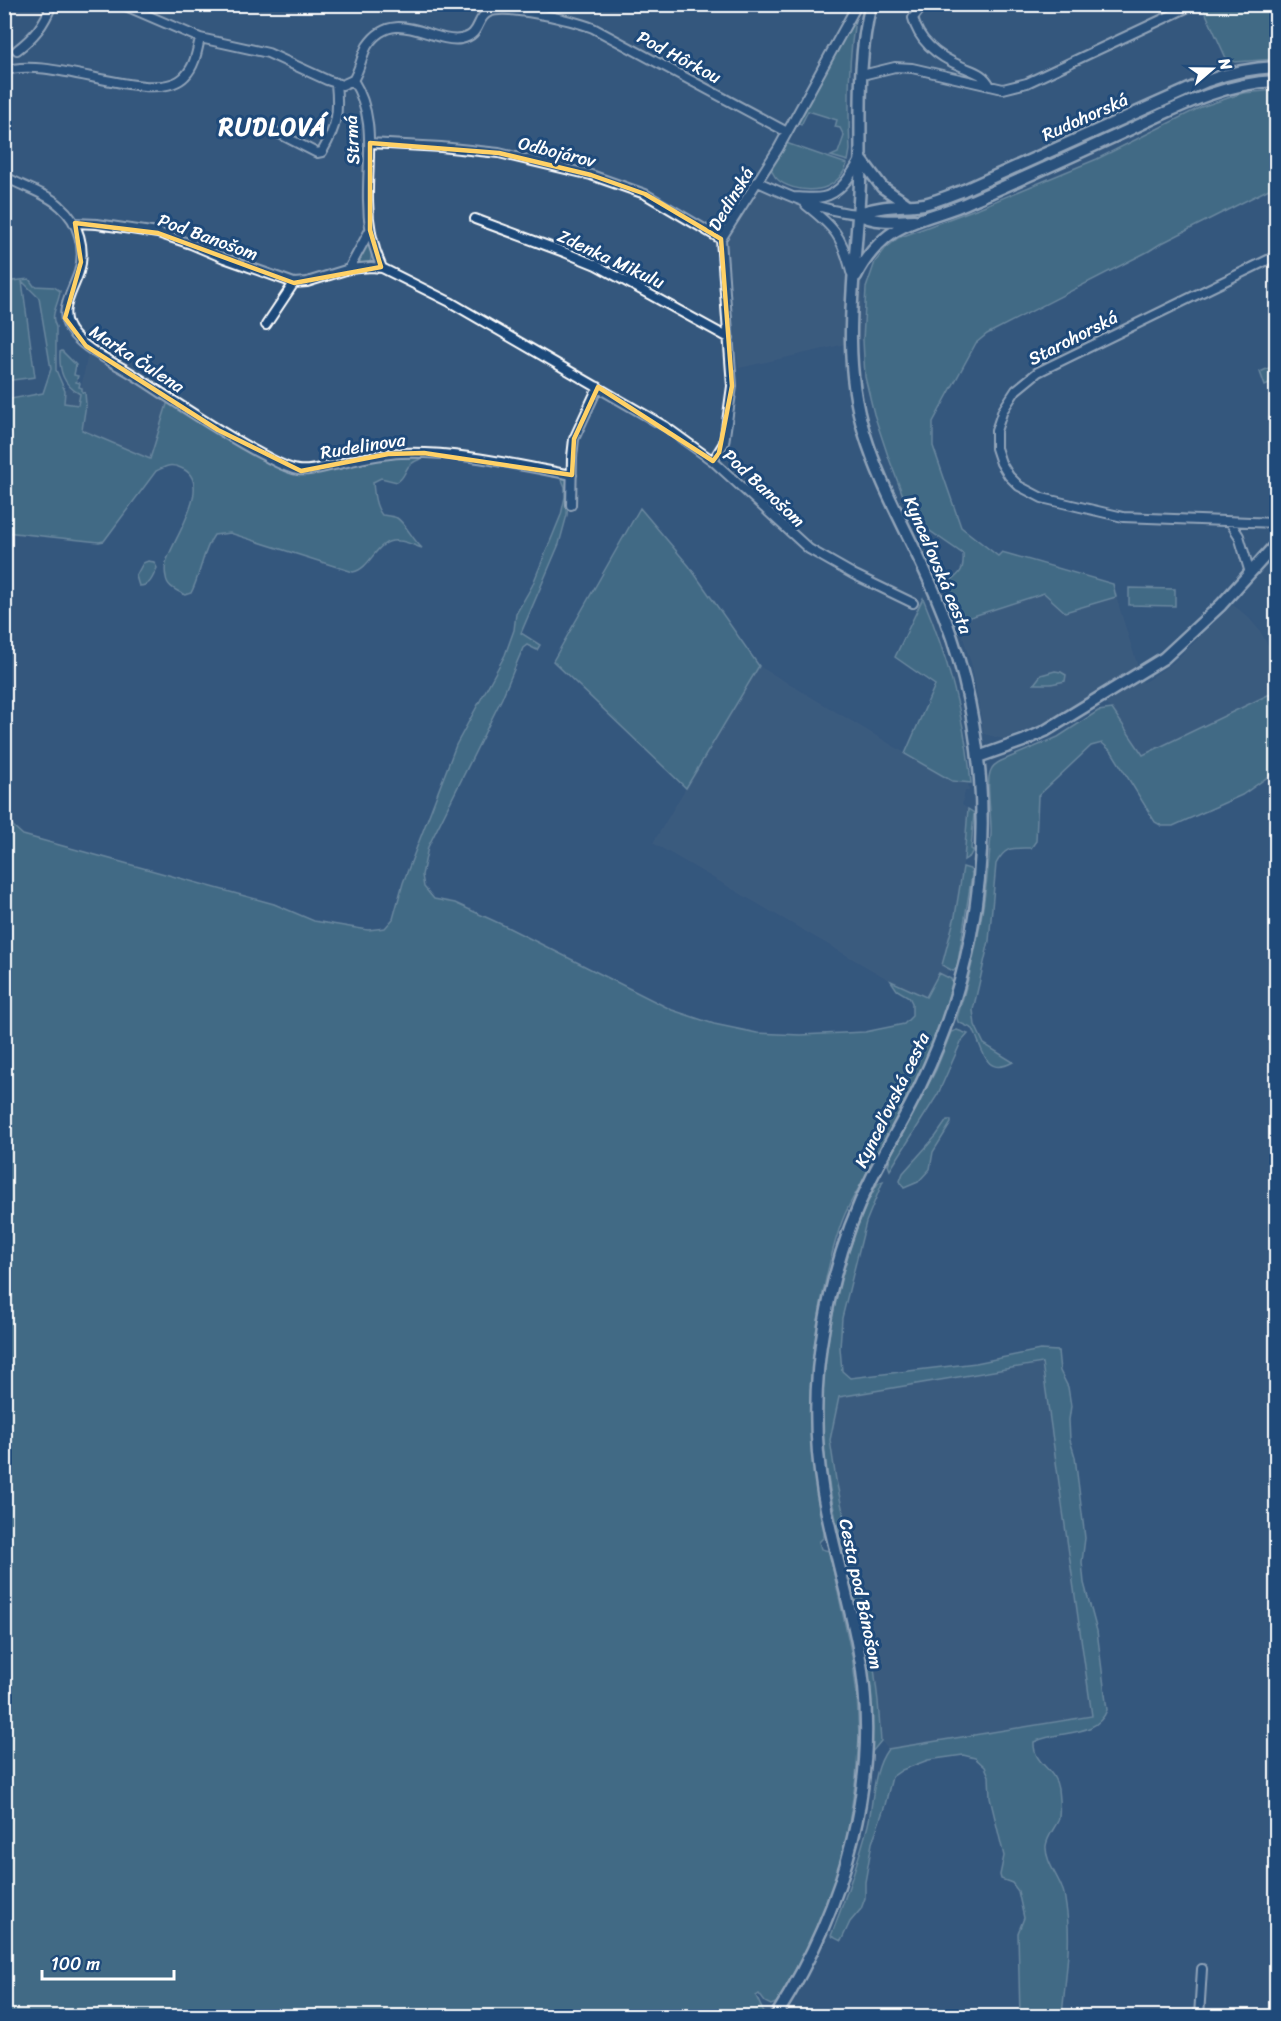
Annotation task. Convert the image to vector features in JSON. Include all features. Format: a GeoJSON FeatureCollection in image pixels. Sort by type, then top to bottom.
{"type":"FeatureCollection","features":[{"type":"Feature","properties":{"kind":"street"},"geometry":{"type":"LineString","coordinates":[[17,50],[37,34],[52,4]]}},
{"type":"Feature","properties":{"kind":"street"},"geometry":{"type":"LineString","coordinates":[[121,4],[200,38],[268,53],[336,83],[347,84],[353,80]]}},
{"type":"Feature","properties":{"kind":"street","name":"Kynceľovská cesta"},"geometry":{"type":"LineString","coordinates":[[817,1412],[818,1369],[823,1328],[846,1238],[871,1179],[929,1067],[947,1024],[961,979],[973,924],[980,865],[982,820],[978,757],[965,684],[950,632],[930,581],[874,462],[854,390],[851,347],[861,159],[863,48],[871,4]]}},
{"type":"Feature","properties":{"kind":"street"},"geometry":{"type":"LineString","coordinates":[[924,4],[912,18],[915,29],[927,46],[986,78],[990,86]]}},
{"type":"Feature","properties":{"kind":"street"},"geometry":{"type":"LineString","coordinates":[[862,75],[895,67],[912,68],[1003,89],[1027,83],[1195,4]]}},
{"type":"Feature","properties":{"kind":"street","name":"Dedinská"},"geometry":{"type":"LineString","coordinates":[[713,461],[724,443],[732,372],[722,239],[788,132],[856,7]]}},
{"type":"Feature","properties":{"kind":"street","name":"Pod Hôrkou"},"geometry":{"type":"LineString","coordinates":[[353,80],[367,47],[385,31],[403,27],[448,38],[464,38],[475,33],[483,16],[488,12],[503,10],[556,17],[583,24],[788,132]]}},
{"type":"Feature","properties":{"kind":"street"},"geometry":{"type":"LineString","coordinates":[[4,71],[19,67],[40,67],[142,86],[169,86],[177,83],[189,72],[200,38]]}},
{"type":"Feature","properties":{"kind":"street","name":"Rudohorská"},"geometry":{"type":"LineString","coordinates":[[858,214],[869,210],[924,204],[964,190],[1207,81],[1233,71],[1276,67]]}},
{"type":"Feature","properties":{"kind":"street","name":"Strmá"},"geometry":{"type":"LineString","coordinates":[[353,80],[365,106],[370,143],[368,199],[370,230],[382,268]]}},
{"type":"Feature","properties":{"kind":"street","name":"Rudohorská"},"geometry":{"type":"LineString","coordinates":[[854,282],[859,269],[883,240],[895,231],[918,220],[969,203],[1212,92],[1258,82],[1276,81]]}},
{"type":"Feature","properties":{"kind":"street"},"geometry":{"type":"LineString","coordinates":[[264,126],[320,153],[336,126],[338,104],[336,83]]}},
{"type":"Feature","properties":{"kind":"street","name":"Odbojárov"},"geometry":{"type":"LineString","coordinates":[[370,143],[499,153],[591,175],[645,194],[722,239]]}},
{"type":"Feature","properties":{"kind":"street"},"geometry":{"type":"LineString","coordinates":[[790,197],[823,197],[848,180],[861,159],[882,187],[908,205]]}},
{"type":"Feature","properties":{"kind":"street"},"geometry":{"type":"LineString","coordinates":[[4,176],[54,201],[75,223]]}},
{"type":"Feature","properties":{"kind":"street"},"geometry":{"type":"LineString","coordinates":[[758,182],[802,202],[843,213],[858,214]]}},
{"type":"Feature","properties":{"kind":"street"},"geometry":{"type":"LineString","coordinates":[[802,202],[827,222],[842,242],[854,282]]}},
{"type":"Feature","properties":{"kind":"street","name":"Rudohorská"},"geometry":{"type":"LineString","coordinates":[[858,214],[879,221],[918,220]]}},
{"type":"Feature","properties":{"kind":"street","name":"Zdenka Mikulu"},"geometry":{"type":"LineString","coordinates":[[475,219],[596,265],[729,338]]}},
{"type":"Feature","properties":{"kind":"street","name":"Pod Banošom"},"geometry":{"type":"LineString","coordinates":[[75,223],[158,233],[294,283],[307,282],[349,269],[382,268],[450,302],[666,427],[713,461],[808,549],[913,603]]}},
{"type":"Feature","properties":{"kind":"street","name":"Marka Čulena"},"geometry":{"type":"LineString","coordinates":[[75,223],[81,242],[81,262],[64,310],[67,326],[86,346],[134,374],[205,421]]}},
{"type":"Feature","properties":{"kind":"street"},"geometry":{"type":"LineString","coordinates":[[349,269],[370,230]]}},
{"type":"Feature","properties":{"kind":"street","name":"Starohorská"},"geometry":{"type":"LineString","coordinates":[[1276,256],[1038,372],[1016,390],[1003,410],[996,431],[996,448],[1009,476],[1019,486],[1042,498],[1122,517],[1276,523]]}},
{"type":"Feature","properties":{"kind":"street"},"geometry":{"type":"LineString","coordinates":[[266,326],[294,283]]}},
{"type":"Feature","properties":{"kind":"street"},"geometry":{"type":"LineString","coordinates":[[571,505],[574,439],[598,387]]}},
{"type":"Feature","properties":{"kind":"street","name":"Rudelinova"},"geometry":{"type":"LineString","coordinates":[[205,421],[280,464],[301,471],[388,454],[424,453],[471,458],[572,475]]}},
{"type":"Feature","properties":{"kind":"street"},"geometry":{"type":"LineString","coordinates":[[1230,522],[1239,536],[1250,573]]}},
{"type":"Feature","properties":{"kind":"street"},"geometry":{"type":"LineString","coordinates":[[978,757],[1045,731],[1164,658],[1221,605],[1276,544]]}},
{"type":"Feature","properties":{"kind":"street","name":"Cesta pod Bánošom"},"geometry":{"type":"LineString","coordinates":[[776,2016],[807,1963],[838,1892],[858,1820],[865,1750],[865,1705],[859,1651],[824,1495],[818,1452],[817,1412]]}},
{"type":"Feature","properties":{"kind":"street"},"geometry":{"type":"LineString","coordinates":[[1199,2016],[1202,1970]]}},
{"type":"Feature","properties":{"kind":"highlighted area"},"geometry":{"type":"Polygon","coordinates":[[[370,143],[499,153],[591,175],[645,194],[721,239],[732,386],[719,453],[713,461],[598,387],[574,439],[572,475],[424,453],[388,454],[301,471],[218,430],[86,346],[65,318],[81,262],[75,223],[158,233],[294,283],[381,267],[370,230],[370,143]]]}},
{"type":"Feature","properties":{"kind":"shaded area"},"geometry":{"type":"Polygon","coordinates":[[[762,183],[802,199],[839,236],[862,269],[863,340],[739,368],[727,235],[762,183]]]}},
{"type":"Feature","properties":{"kind":"shaded area"},"geometry":{"type":"Polygon","coordinates":[[[88,353],[120,370],[168,401],[150,459],[82,430],[64,404],[65,391],[69,388],[80,394],[88,353]]]}},
{"type":"Feature","properties":{"kind":"shaded area"},"geometry":{"type":"Polygon","coordinates":[[[1044,593],[1065,612],[1116,597],[1143,683],[1173,663],[1233,605],[1260,631],[1276,660],[1276,700],[1274,701],[1270,694],[1143,755],[1112,709],[1091,694],[1045,723],[1004,739],[984,734],[972,666],[958,621],[1044,593]]]}},
{"type":"Feature","properties":{"kind":"shaded area"},"geometry":{"type":"Polygon","coordinates":[[[759,666],[952,781],[968,783],[969,791],[965,791],[962,805],[968,809],[961,885],[943,965],[949,969],[946,976],[938,974],[927,997],[891,981],[653,843],[759,666]]]}},
{"type":"Feature","properties":{"kind":"shaded area"},"geometry":{"type":"Polygon","coordinates":[[[1042,1363],[1092,1717],[888,1749],[881,1741],[870,1635],[836,1480],[830,1440],[839,1397],[1042,1363]]]}},
{"type":"Feature","properties":{"kind":"green space"},"geometry":{"type":"Polygon","coordinates":[[[1202,5],[1276,5],[1276,59],[1235,62],[1226,58],[1202,5]]]}},
{"type":"Feature","properties":{"kind":"green space"},"geometry":{"type":"Polygon","coordinates":[[[857,9],[850,61],[848,161],[831,156],[838,153],[844,136],[840,128],[835,127],[837,120],[808,111],[801,125],[798,123],[798,117],[857,9]]]}},
{"type":"Feature","properties":{"kind":"green space"},"geometry":{"type":"Polygon","coordinates":[[[1276,72],[1276,76],[1236,81],[1235,77],[1276,72]]]}},
{"type":"Feature","properties":{"kind":"green space"},"geometry":{"type":"Polygon","coordinates":[[[1204,88],[1205,91],[1099,138],[1098,135],[1204,88]]]}},
{"type":"Feature","properties":{"kind":"green space"},"geometry":{"type":"Polygon","coordinates":[[[1276,90],[1276,187],[1160,244],[987,334],[976,343],[933,422],[933,446],[961,527],[998,556],[1002,552],[1113,584],[1116,597],[1065,612],[1044,593],[958,621],[946,585],[947,581],[960,573],[963,554],[917,522],[905,501],[874,414],[865,377],[863,340],[866,288],[875,262],[898,238],[981,207],[1097,159],[1201,107],[1243,93],[1276,90]]]}},
{"type":"Feature","properties":{"kind":"green space"},"geometry":{"type":"Polygon","coordinates":[[[1092,138],[1093,141],[973,196],[971,194],[1092,138]]]}},
{"type":"Feature","properties":{"kind":"green space"},"geometry":{"type":"Polygon","coordinates":[[[786,143],[847,164],[846,168],[833,183],[819,189],[802,189],[785,184],[773,174],[771,166],[786,143]]]}},
{"type":"Feature","properties":{"kind":"green space"},"geometry":{"type":"Polygon","coordinates":[[[368,242],[371,249],[371,260],[370,263],[363,264],[360,263],[360,256],[368,242]]]}},
{"type":"Feature","properties":{"kind":"green space"},"geometry":{"type":"Polygon","coordinates":[[[29,279],[34,286],[54,287],[60,291],[54,314],[56,370],[65,391],[64,403],[78,405],[80,394],[63,377],[60,352],[62,351],[76,365],[74,375],[78,376],[76,382],[80,383],[79,387],[85,393],[86,404],[82,430],[150,459],[168,401],[241,447],[295,474],[313,474],[375,459],[426,457],[412,463],[397,482],[381,478],[373,482],[376,504],[382,515],[400,520],[422,548],[405,542],[391,541],[379,548],[365,565],[353,572],[230,533],[214,535],[191,593],[185,595],[168,583],[165,566],[188,513],[193,499],[194,486],[191,475],[171,465],[156,471],[104,541],[5,532],[5,400],[43,393],[51,369],[39,298],[22,281],[35,377],[5,381],[4,282],[29,279]]]}},
{"type":"Feature","properties":{"kind":"green space"},"geometry":{"type":"Polygon","coordinates":[[[1276,365],[1276,381],[1265,386],[1260,372],[1276,365]]]}},
{"type":"Feature","properties":{"kind":"green space"},"geometry":{"type":"Polygon","coordinates":[[[557,476],[566,477],[569,482],[567,515],[559,544],[521,633],[540,645],[537,650],[527,645],[523,648],[502,698],[428,847],[422,875],[424,887],[434,899],[455,903],[503,925],[672,1010],[714,1024],[757,1033],[800,1035],[865,1032],[904,1024],[912,1016],[912,1003],[909,997],[897,990],[891,981],[926,997],[939,973],[951,979],[952,983],[927,1056],[841,1223],[826,1279],[814,1349],[812,1437],[814,1467],[824,1528],[824,1537],[819,1542],[821,1549],[829,1551],[852,1656],[859,1737],[856,1778],[847,1837],[831,1892],[809,1944],[776,2003],[771,2005],[765,2002],[759,1994],[756,1996],[764,2016],[5,2016],[4,814],[23,835],[274,904],[314,921],[368,930],[385,928],[393,919],[403,883],[456,745],[505,655],[514,630],[516,614],[532,586],[561,515],[565,487],[557,476]]]}},
{"type":"Feature","properties":{"kind":"green space"},"geometry":{"type":"Polygon","coordinates":[[[640,508],[689,566],[759,666],[686,788],[553,661],[640,508]]]}},
{"type":"Feature","properties":{"kind":"green space"},"geometry":{"type":"Polygon","coordinates":[[[154,562],[157,568],[149,583],[139,586],[136,576],[143,563],[154,562]]]}},
{"type":"Feature","properties":{"kind":"green space"},"geometry":{"type":"Polygon","coordinates":[[[1129,588],[1175,589],[1175,606],[1129,605],[1129,588]]]}},
{"type":"Feature","properties":{"kind":"green space"},"geometry":{"type":"Polygon","coordinates":[[[923,598],[940,643],[960,712],[971,783],[952,781],[905,754],[935,685],[895,657],[923,598]]]}},
{"type":"Feature","properties":{"kind":"green space"},"geometry":{"type":"Polygon","coordinates":[[[1055,671],[1066,675],[1065,681],[1034,684],[1041,675],[1055,671]]]}},
{"type":"Feature","properties":{"kind":"green space"},"geometry":{"type":"Polygon","coordinates":[[[1270,694],[1274,701],[1276,700],[1276,771],[1242,795],[1173,826],[1162,826],[1155,822],[1112,752],[1102,743],[1091,746],[1038,796],[1036,841],[1031,848],[1014,848],[1006,851],[996,864],[989,941],[973,1010],[975,1025],[984,1044],[1013,1062],[1003,1066],[990,1064],[982,1052],[973,1029],[958,1022],[957,1018],[975,950],[987,880],[991,834],[989,776],[993,767],[1001,761],[1058,737],[1098,711],[1112,709],[1143,755],[1270,694]]]}},
{"type":"Feature","properties":{"kind":"green space"},"geometry":{"type":"Polygon","coordinates":[[[968,809],[974,813],[971,849],[973,850],[964,860],[968,809]]]}},
{"type":"Feature","properties":{"kind":"green space"},"geometry":{"type":"Polygon","coordinates":[[[963,867],[970,869],[972,874],[957,968],[953,971],[942,965],[955,916],[963,867]]]}},
{"type":"Feature","properties":{"kind":"green space"},"geometry":{"type":"Polygon","coordinates":[[[957,1030],[968,1034],[961,1042],[938,1094],[890,1170],[888,1165],[892,1153],[936,1070],[951,1032],[957,1030]]]}},
{"type":"Feature","properties":{"kind":"green space"},"geometry":{"type":"Polygon","coordinates":[[[947,1120],[951,1120],[951,1123],[933,1152],[930,1169],[918,1182],[904,1188],[900,1181],[903,1173],[947,1120]]]}},
{"type":"Feature","properties":{"kind":"green space"},"geometry":{"type":"Polygon","coordinates":[[[883,1181],[866,1222],[842,1318],[840,1348],[842,1371],[850,1378],[976,1363],[1040,1350],[1058,1351],[1060,1371],[1068,1387],[1071,1406],[1070,1440],[1075,1457],[1085,1538],[1082,1562],[1084,1583],[1097,1631],[1107,1710],[1102,1719],[1085,1729],[1034,1742],[1037,1756],[1056,1782],[1059,1797],[1058,1821],[1049,1836],[1046,1851],[1064,1893],[1068,1920],[1062,2016],[1020,2016],[1018,1933],[1024,1918],[1018,1891],[1012,1883],[1001,1879],[1004,1856],[990,1798],[989,1776],[985,1767],[975,1758],[963,1755],[928,1760],[902,1770],[892,1777],[872,1843],[865,1882],[865,1898],[861,1909],[850,1922],[841,1941],[831,1936],[868,1825],[876,1776],[888,1749],[1092,1716],[1042,1363],[839,1397],[830,1440],[836,1480],[870,1635],[881,1741],[872,1752],[868,1669],[827,1473],[823,1426],[823,1384],[832,1321],[852,1242],[872,1194],[878,1183],[883,1181]]]}},
{"type":"Feature","properties":{"kind":"district","name":"RUDLOVÁ"},"geometry":{"type":"Point","coordinates":[273,127]}}]}
